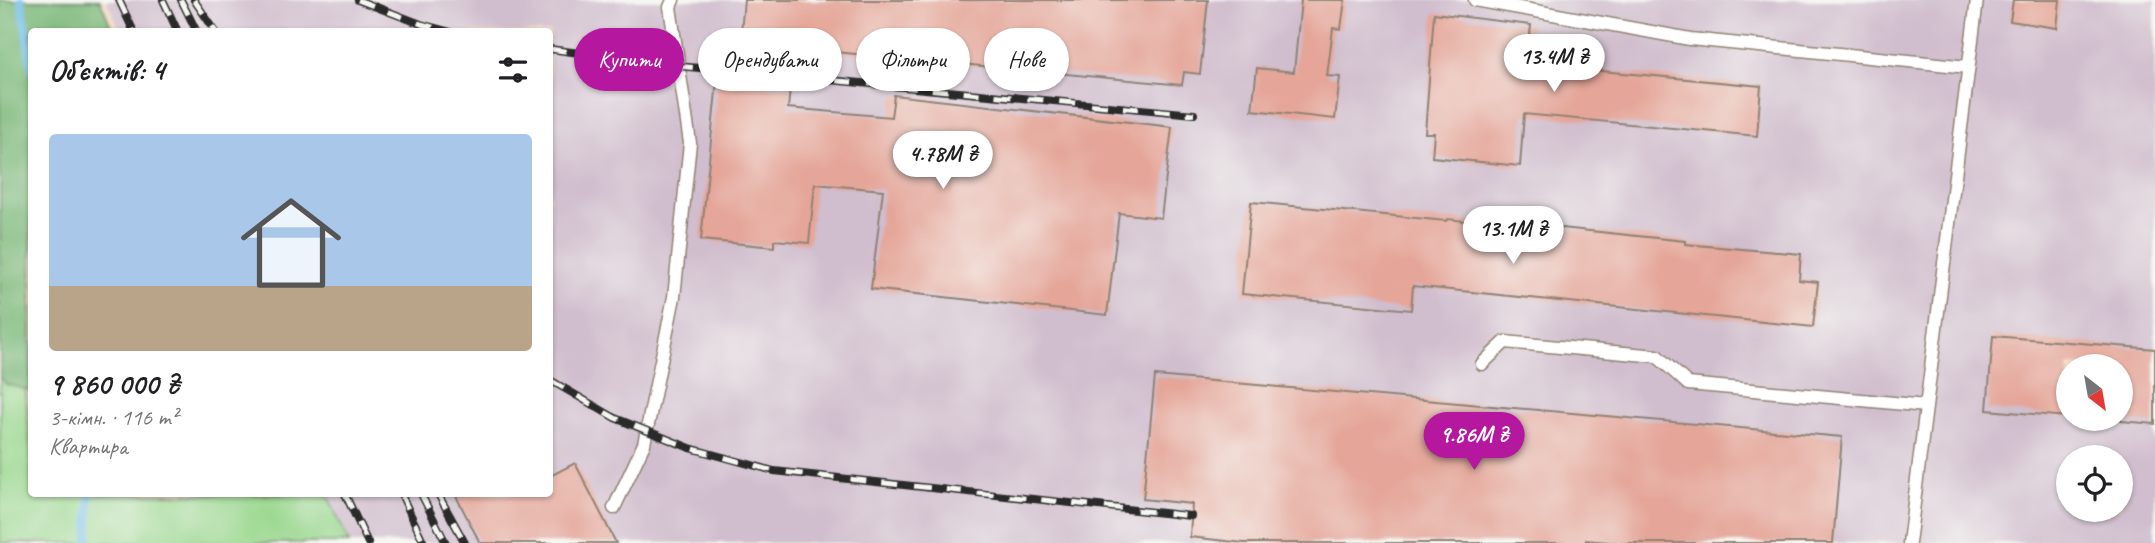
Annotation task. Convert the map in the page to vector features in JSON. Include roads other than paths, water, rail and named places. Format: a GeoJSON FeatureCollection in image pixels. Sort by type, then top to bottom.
{"type":"FeatureCollection","features":[{"type":"Feature","properties":{"kind":"lane"},"geometry":{"type":"LineString","coordinates":[[614,508],[644,444],[674,297],[690,143],[670,7],[673,0]]}},
{"type":"Feature","properties":{"kind":"lane"},"geometry":{"type":"LineString","coordinates":[[1475,0],[1689,39],[1968,67]]}},
{"type":"Feature","properties":{"kind":"lane"},"geometry":{"type":"LineString","coordinates":[[1909,543],[1977,0]]}},
{"type":"Feature","properties":{"kind":"lane"},"geometry":{"type":"LineString","coordinates":[[1482,364],[1505,342],[1657,356],[1688,384],[1926,407]]}},
{"type":"Feature","properties":{"kind":"waterway"},"geometry":{"type":"LineString","coordinates":[[21,0],[28,44]]}},
{"type":"Feature","properties":{"kind":"waterway"},"geometry":{"type":"LineString","coordinates":[[88,543],[90,497]]}},
{"type":"Feature","properties":{"kind":"railway"},"geometry":{"type":"LineString","coordinates":[[119,0],[132,28]]}},
{"type":"Feature","properties":{"kind":"railway"},"geometry":{"type":"LineString","coordinates":[[163,0],[176,28]]}},
{"type":"Feature","properties":{"kind":"railway"},"geometry":{"type":"LineString","coordinates":[[181,0],[195,28]]}},
{"type":"Feature","properties":{"kind":"railway"},"geometry":{"type":"LineString","coordinates":[[194,0],[213,28]]}},
{"type":"Feature","properties":{"kind":"railway"},"geometry":{"type":"LineString","coordinates":[[358,0],[436,28]]}},
{"type":"Feature","properties":{"kind":"railway"},"geometry":{"type":"LineString","coordinates":[[553,49],[667,65],[1194,114]]}},
{"type":"Feature","properties":{"kind":"railway"},"geometry":{"type":"LineString","coordinates":[[553,382],[615,418],[690,448],[774,471],[1191,516]]}},
{"type":"Feature","properties":{"kind":"railway"},"geometry":{"type":"LineString","coordinates":[[346,497],[368,543]]}},
{"type":"Feature","properties":{"kind":"railway"},"geometry":{"type":"LineString","coordinates":[[402,497],[424,543]]}},
{"type":"Feature","properties":{"kind":"railway"},"geometry":{"type":"LineString","coordinates":[[423,497],[446,543]]}},
{"type":"Feature","properties":{"kind":"railway"},"geometry":{"type":"LineString","coordinates":[[440,497],[465,543]]}}]}
